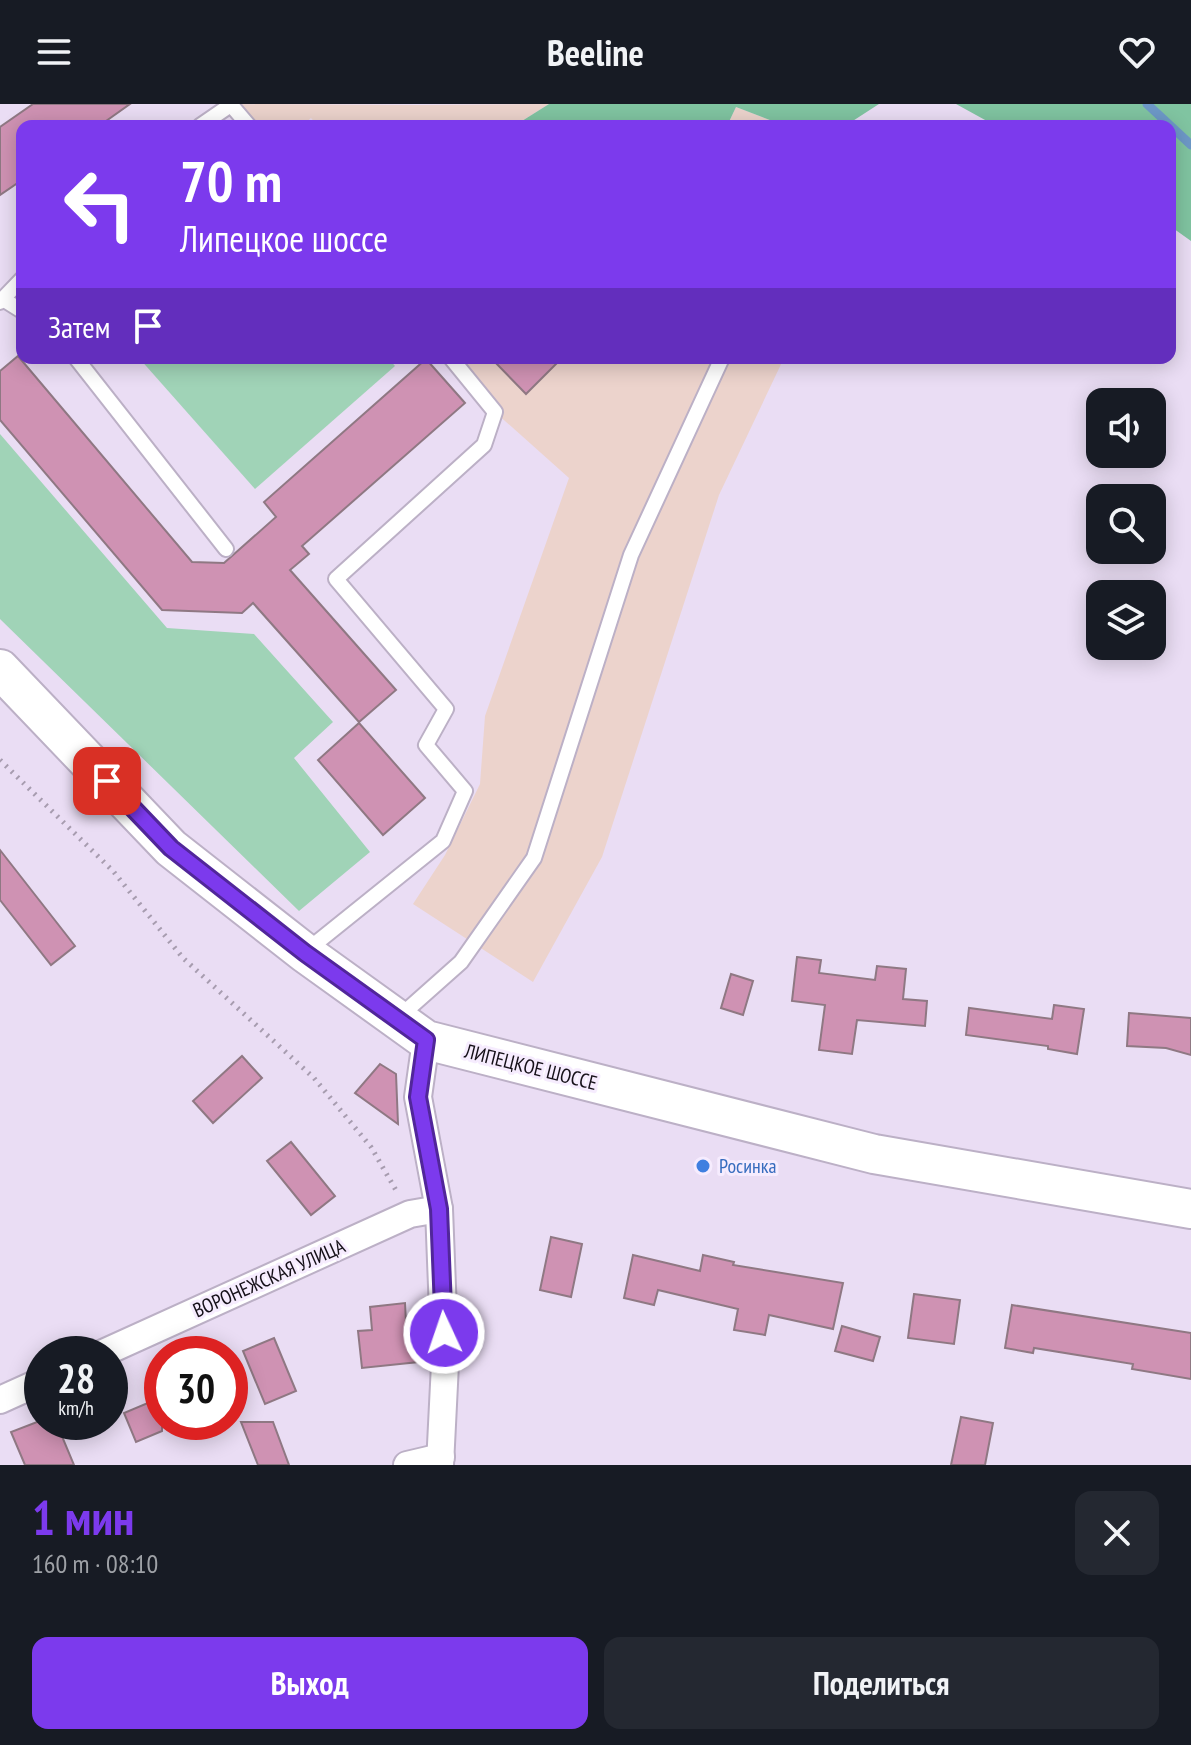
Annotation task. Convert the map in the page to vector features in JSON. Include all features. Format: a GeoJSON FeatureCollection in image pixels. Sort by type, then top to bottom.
{"type":"FeatureCollection","features":[{"type":"Feature","properties":{"kind":"main road","name":"ЛИПЕЦКОЕ ШОССЕ"},"geometry":{"type":"LineString","coordinates":[[0,669],[171,848],[305,953],[412,1029],[874,1154],[1191,1209]]}},
{"type":"Feature","properties":{"kind":"street"},"geometry":{"type":"LineString","coordinates":[[407,1465],[441,1461],[445,1364],[439,1209],[418,1097],[412,1029]]}},
{"type":"Feature","properties":{"kind":"street","name":"ВОРОНЕЖСКАЯ УЛИЦА"},"geometry":{"type":"LineString","coordinates":[[128,1342],[410,1214],[439,1209]]}},
{"type":"Feature","properties":{"kind":"street"},"geometry":{"type":"LineString","coordinates":[[0,1400],[24,1389]]}},
{"type":"Feature","properties":{"kind":"lane"},"geometry":{"type":"LineString","coordinates":[[208,120],[231,104],[244,120]]}},
{"type":"Feature","properties":{"kind":"lane"},"geometry":{"type":"LineString","coordinates":[[1,300],[16,285]]}},
{"type":"Feature","properties":{"kind":"lane"},"geometry":{"type":"LineString","coordinates":[[81,364],[226,549]]}},
{"type":"Feature","properties":{"kind":"lane"},"geometry":{"type":"LineString","coordinates":[[305,953],[443,841],[465,791],[426,745],[446,709],[336,579],[484,445],[495,412],[456,364]]}},
{"type":"Feature","properties":{"kind":"lane"},"geometry":{"type":"LineString","coordinates":[[412,1029],[534,858],[631,555],[719,364]]}},
{"type":"Feature","properties":{"kind":"path"},"geometry":{"type":"LineString","coordinates":[[0,760],[113,871],[183,958],[314,1078],[371,1147],[410,1214]]}},
{"type":"Feature","properties":{"kind":"shaded area"},"geometry":{"type":"Polygon","coordinates":[[[232,104],[549,104],[524,120],[244,120],[232,104]]]}},
{"type":"Feature","properties":{"kind":"shaded area"},"geometry":{"type":"Polygon","coordinates":[[[736,107],[770,120],[730,120],[736,107]]]}},
{"type":"Feature","properties":{"kind":"shaded area"},"geometry":{"type":"Polygon","coordinates":[[[456,364],[497,364],[526,393],[556,364],[781,364],[719,495],[602,857],[533,982],[413,904],[445,855],[480,784],[485,716],[569,478],[495,412],[456,364]]]}},
{"type":"Feature","properties":{"kind":"green space"},"geometry":{"type":"Polygon","coordinates":[[[549,104],[879,104],[854,120],[770,120],[736,107],[730,120],[524,120],[549,104]]]}},
{"type":"Feature","properties":{"kind":"green space"},"geometry":{"type":"Polygon","coordinates":[[[956,104],[1191,104],[1191,241],[1176,230],[1176,120],[985,120],[956,104]]]}},
{"type":"Feature","properties":{"kind":"green space"},"geometry":{"type":"Polygon","coordinates":[[[144,364],[393,364],[395,366],[255,489],[144,364]]]}},
{"type":"Feature","properties":{"kind":"green space"},"geometry":{"type":"Polygon","coordinates":[[[0,434],[167,628],[254,634],[333,722],[294,758],[370,852],[299,911],[0,619],[0,434]]]}},
{"type":"Feature","properties":{"kind":"building"},"geometry":{"type":"Polygon","coordinates":[[[33,104],[130,104],[107,120],[16,120],[16,184],[0,195],[0,127],[33,104]]]}},
{"type":"Feature","properties":{"kind":"building"},"geometry":{"type":"Polygon","coordinates":[[[16,358],[16,364],[25,364],[192,562],[224,563],[276,517],[264,502],[420,364],[430,364],[465,403],[302,546],[309,554],[290,570],[396,690],[359,722],[253,603],[242,613],[162,610],[0,420],[0,371],[16,358]]]}},
{"type":"Feature","properties":{"kind":"building"},"geometry":{"type":"Polygon","coordinates":[[[497,364],[556,364],[526,394],[497,364]]]}},
{"type":"Feature","properties":{"kind":"building"},"geometry":{"type":"Polygon","coordinates":[[[359,723],[425,798],[383,835],[318,760],[359,723]]]}},
{"type":"Feature","properties":{"kind":"building"},"geometry":{"type":"Polygon","coordinates":[[[0,850],[75,946],[51,965],[0,900],[0,850]]]}},
{"type":"Feature","properties":{"kind":"building"},"geometry":{"type":"Polygon","coordinates":[[[797,957],[821,960],[819,973],[875,980],[877,966],[906,969],[903,999],[927,1001],[925,1026],[857,1020],[852,1054],[819,1050],[825,1005],[792,1001],[797,957]]]}},
{"type":"Feature","properties":{"kind":"building"},"geometry":{"type":"Polygon","coordinates":[[[731,974],[753,981],[743,1015],[721,1008],[731,974]]]}},
{"type":"Feature","properties":{"kind":"building"},"geometry":{"type":"Polygon","coordinates":[[[1054,1005],[1084,1009],[1077,1054],[1048,1049],[1048,1046],[966,1035],[969,1008],[1052,1019],[1054,1005]]]}},
{"type":"Feature","properties":{"kind":"building"},"geometry":{"type":"Polygon","coordinates":[[[1129,1013],[1191,1018],[1191,1055],[1166,1048],[1127,1046],[1129,1013]]]}},
{"type":"Feature","properties":{"kind":"building"},"geometry":{"type":"Polygon","coordinates":[[[242,1056],[262,1078],[213,1123],[193,1101],[242,1056]]]}},
{"type":"Feature","properties":{"kind":"building"},"geometry":{"type":"Polygon","coordinates":[[[380,1064],[396,1074],[398,1124],[355,1093],[380,1064]]]}},
{"type":"Feature","properties":{"kind":"building"},"geometry":{"type":"Polygon","coordinates":[[[291,1142],[335,1196],[311,1215],[267,1161],[291,1142]]]}},
{"type":"Feature","properties":{"kind":"building"},"geometry":{"type":"Polygon","coordinates":[[[551,1237],[582,1244],[571,1297],[540,1290],[551,1237]]]}},
{"type":"Feature","properties":{"kind":"building"},"geometry":{"type":"Polygon","coordinates":[[[633,1255],[700,1271],[703,1255],[734,1262],[733,1265],[843,1283],[833,1329],[769,1315],[765,1335],[734,1330],[738,1309],[658,1290],[654,1305],[624,1298],[633,1255]]]}},
{"type":"Feature","properties":{"kind":"building"},"geometry":{"type":"Polygon","coordinates":[[[914,1294],[960,1300],[954,1344],[908,1338],[914,1294]]]}},
{"type":"Feature","properties":{"kind":"building"},"geometry":{"type":"Polygon","coordinates":[[[405,1303],[406,1323],[423,1321],[428,1361],[362,1368],[358,1331],[372,1330],[370,1307],[405,1303]]]}},
{"type":"Feature","properties":{"kind":"building"},"geometry":{"type":"Polygon","coordinates":[[[1012,1305],[1191,1333],[1191,1379],[1132,1369],[1133,1364],[1034,1348],[1033,1353],[1005,1348],[1012,1305]]]}},
{"type":"Feature","properties":{"kind":"building"},"geometry":{"type":"Polygon","coordinates":[[[842,1326],[880,1337],[873,1361],[835,1351],[842,1326]]]}},
{"type":"Feature","properties":{"kind":"building"},"geometry":{"type":"Polygon","coordinates":[[[274,1338],[296,1391],[265,1404],[248,1363],[248,1349],[274,1338]]]}},
{"type":"Feature","properties":{"kind":"building"},"geometry":{"type":"Polygon","coordinates":[[[144,1405],[144,1439],[136,1442],[128,1423],[128,1411],[144,1405]]]}},
{"type":"Feature","properties":{"kind":"building"},"geometry":{"type":"Polygon","coordinates":[[[961,1417],[993,1423],[985,1465],[951,1465],[961,1417]]]}},
{"type":"Feature","properties":{"kind":"building"},"geometry":{"type":"Polygon","coordinates":[[[248,1422],[273,1422],[289,1465],[258,1465],[248,1440],[248,1422]]]}},
{"type":"Feature","properties":{"kind":"building"},"geometry":{"type":"Polygon","coordinates":[[[24,1427],[24,1440],[64,1440],[74,1465],[25,1465],[11,1432],[24,1427]]]}},
{"type":"Feature","properties":{"kind":"waterway"},"geometry":{"type":"LineString","coordinates":[[1147,104],[1164,120]]}},
{"type":"Feature","properties":{"kind":"waterway"},"geometry":{"type":"LineString","coordinates":[[1176,131],[1191,145]]}},
{"type":"Feature","properties":{"kind":"place","name":"Росинка"},"geometry":{"type":"Point","coordinates":[703,1166]}},
{"type":"Feature","properties":{"kind":"route"},"geometry":{"type":"LineString","coordinates":[[107,781],[171,848],[305,953],[426,1040],[418,1097],[439,1209],[444,1333]]}}]}
